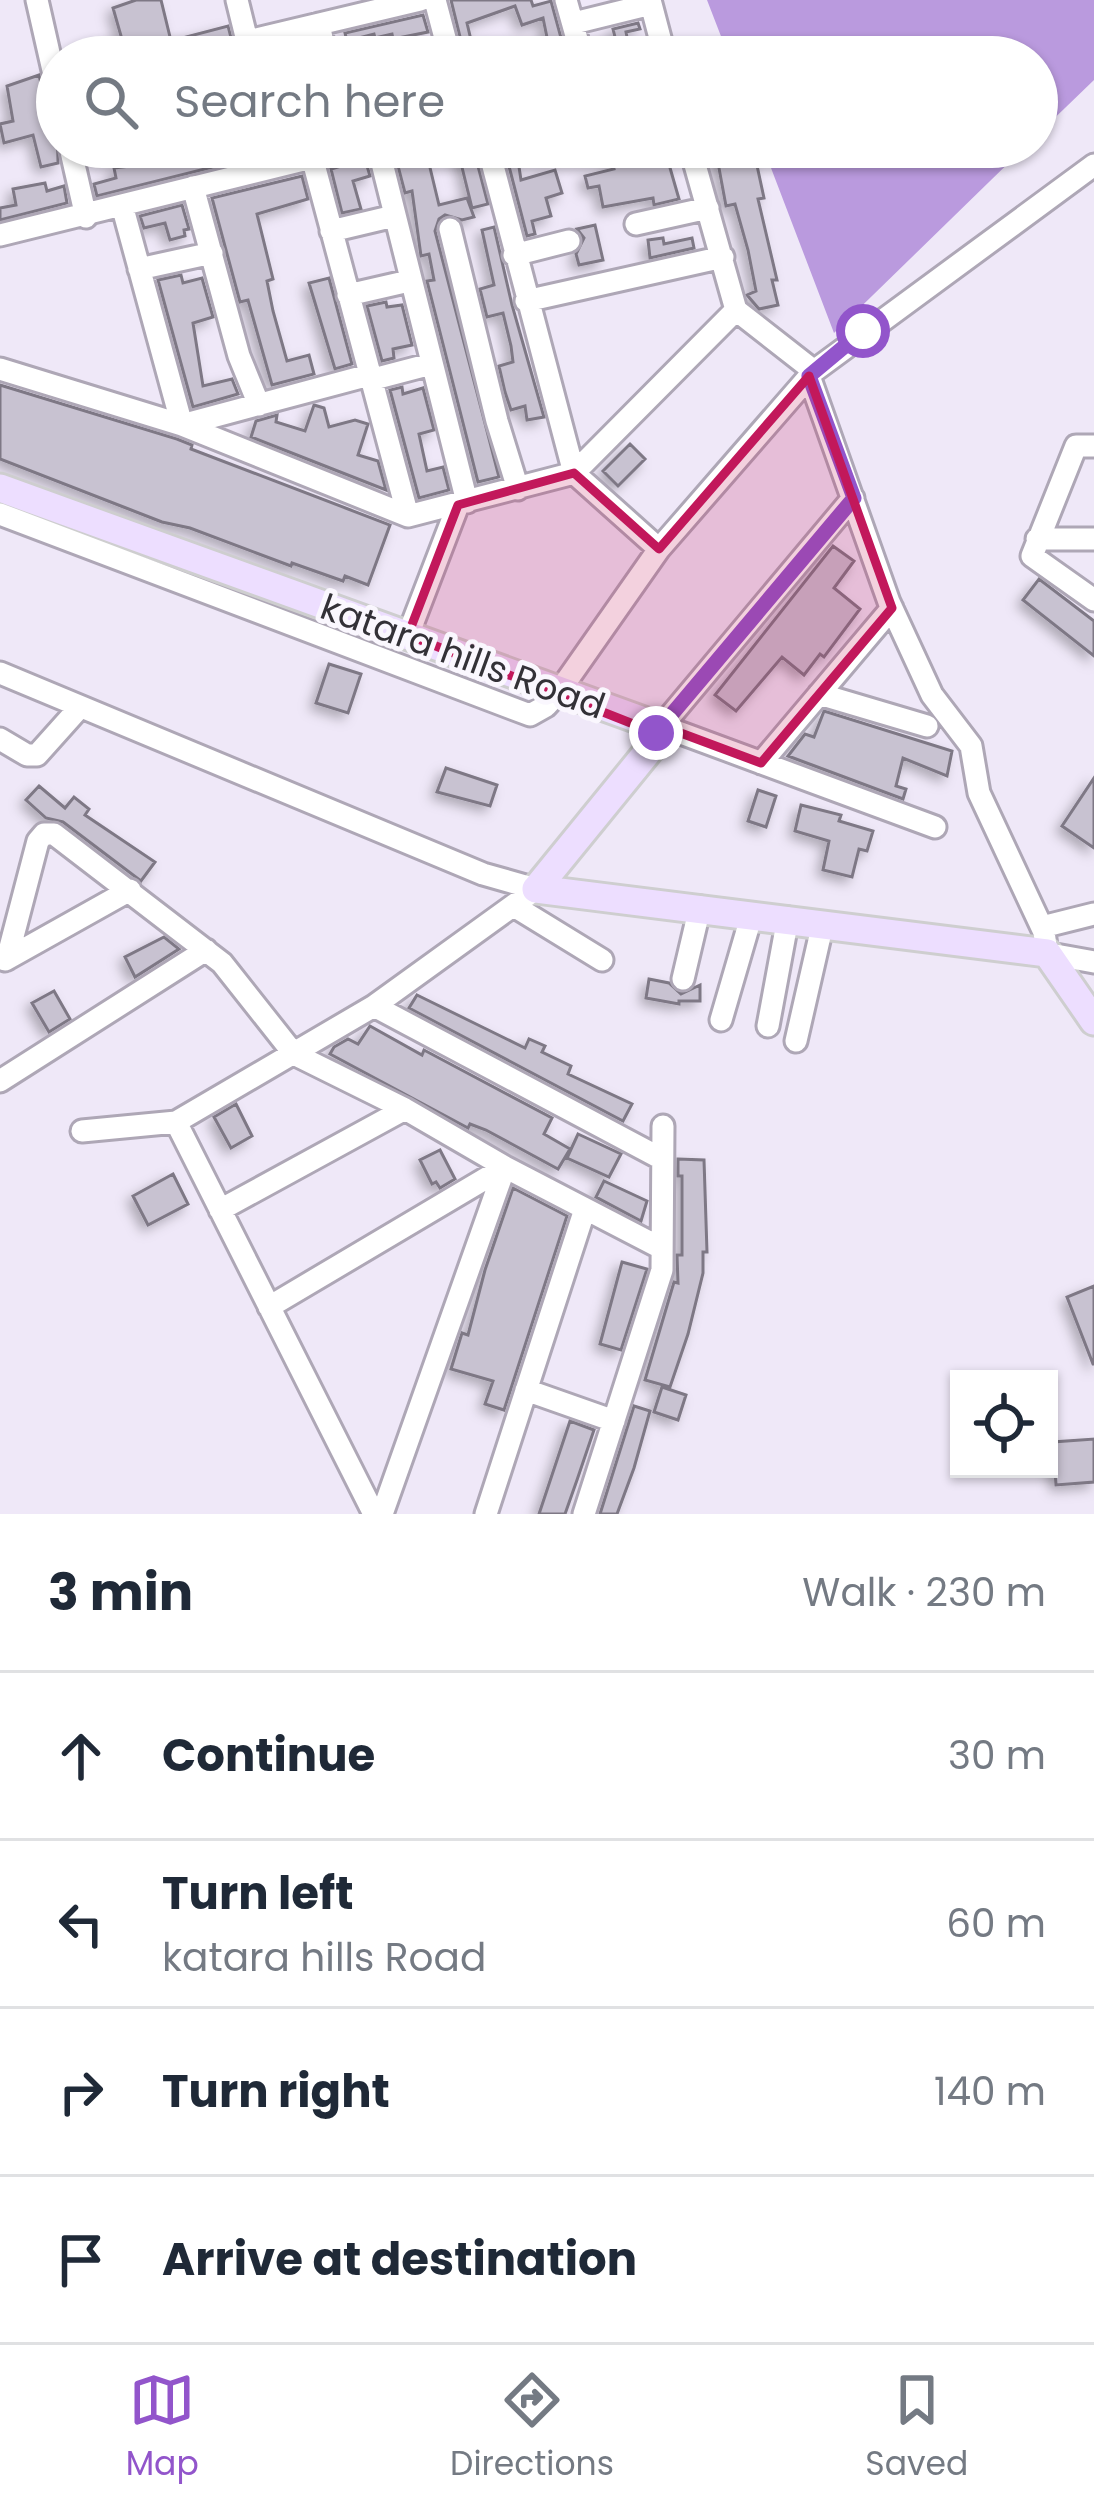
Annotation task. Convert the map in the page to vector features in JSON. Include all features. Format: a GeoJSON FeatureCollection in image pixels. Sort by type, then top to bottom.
{"type":"FeatureCollection","features":[{"type":"Feature","properties":{"kind":"main road","name":"katara hills Road"},"geometry":{"type":"LineString","coordinates":[[0,488],[659,730]]}},
{"type":"Feature","properties":{"kind":"main road"},"geometry":{"type":"LineString","coordinates":[[540,883],[654,745],[659,730]]}},
{"type":"Feature","properties":{"kind":"main road"},"geometry":{"type":"LineString","coordinates":[[540,883],[752,914],[1046,941],[1094,1021]]}},
{"type":"Feature","properties":{"kind":"street"},"geometry":{"type":"LineString","coordinates":[[37,0],[45,36]]}},
{"type":"Feature","properties":{"kind":"street"},"geometry":{"type":"LineString","coordinates":[[237,0],[246,36]]}},
{"type":"Feature","properties":{"kind":"street"},"geometry":{"type":"LineString","coordinates":[[285,36],[420,0]]}},
{"type":"Feature","properties":{"kind":"street"},"geometry":{"type":"LineString","coordinates":[[435,0],[444,36]]}},
{"type":"Feature","properties":{"kind":"street"},"geometry":{"type":"LineString","coordinates":[[566,0],[577,36]]}},
{"type":"Feature","properties":{"kind":"street"},"geometry":{"type":"LineString","coordinates":[[574,23],[651,2],[660,36]]}},
{"type":"Feature","properties":{"kind":"street"},"geometry":{"type":"LineString","coordinates":[[319,24],[322,36]]}},
{"type":"Feature","properties":{"kind":"street"},"geometry":{"type":"LineString","coordinates":[[0,514],[530,715],[557,693],[659,549],[811,373],[1094,165]]}},
{"type":"Feature","properties":{"kind":"street"},"geometry":{"type":"LineString","coordinates":[[75,168],[86,217]]}},
{"type":"Feature","properties":{"kind":"street"},"geometry":{"type":"LineString","coordinates":[[0,235],[193,188],[244,168]]}},
{"type":"Feature","properties":{"kind":"street"},"geometry":{"type":"LineString","coordinates":[[315,168],[408,516]]}},
{"type":"Feature","properties":{"kind":"street"},"geometry":{"type":"LineString","coordinates":[[383,168],[462,503],[408,635]]}},
{"type":"Feature","properties":{"kind":"street"},"geometry":{"type":"LineString","coordinates":[[493,168],[574,473],[659,549]]}},
{"type":"Feature","properties":{"kind":"street"},"geometry":{"type":"LineString","coordinates":[[696,168],[736,310],[811,373],[892,608],[932,695],[970,746],[980,793],[1046,941],[1094,962]]}},
{"type":"Feature","properties":{"kind":"street"},"geometry":{"type":"LineString","coordinates":[[193,188],[239,356],[259,405]]}},
{"type":"Feature","properties":{"kind":"street"},"geometry":{"type":"LineString","coordinates":[[122,205],[182,425]]}},
{"type":"Feature","properties":{"kind":"street"},"geometry":{"type":"LineString","coordinates":[[636,224],[708,208]]}},
{"type":"Feature","properties":{"kind":"street"},"geometry":{"type":"LineString","coordinates":[[331,231],[394,216]]}},
{"type":"Feature","properties":{"kind":"street"},"geometry":{"type":"LineString","coordinates":[[450,229],[518,488]]}},
{"type":"Feature","properties":{"kind":"street"},"geometry":{"type":"LineString","coordinates":[[514,255],[569,241]]}},
{"type":"Feature","properties":{"kind":"street"},"geometry":{"type":"LineString","coordinates":[[140,269],[212,253]]}},
{"type":"Feature","properties":{"kind":"street"},"geometry":{"type":"LineString","coordinates":[[526,301],[723,256]]}},
{"type":"Feature","properties":{"kind":"street"},"geometry":{"type":"LineString","coordinates":[[348,295],[409,281]]}},
{"type":"Feature","properties":{"kind":"street"},"geometry":{"type":"LineString","coordinates":[[0,369],[182,425],[408,516],[574,473],[736,310]]}},
{"type":"Feature","properties":{"kind":"street"},"geometry":{"type":"LineString","coordinates":[[182,425],[430,364]]}},
{"type":"Feature","properties":{"kind":"street"},"geometry":{"type":"LineString","coordinates":[[1094,446],[1076,446],[1032,556],[1094,599]]}},
{"type":"Feature","properties":{"kind":"street"},"geometry":{"type":"LineString","coordinates":[[854,498],[659,730],[935,827]]}},
{"type":"Feature","properties":{"kind":"street"},"geometry":{"type":"LineString","coordinates":[[1037,539],[1094,539]]}},
{"type":"Feature","properties":{"kind":"street"},"geometry":{"type":"LineString","coordinates":[[761,763],[892,608]]}},
{"type":"Feature","properties":{"kind":"street"},"geometry":{"type":"LineString","coordinates":[[0,674],[483,874],[540,883],[602,960]]}},
{"type":"Feature","properties":{"kind":"street"},"geometry":{"type":"LineString","coordinates":[[819,694],[927,726]]}},
{"type":"Feature","properties":{"kind":"street"},"geometry":{"type":"LineString","coordinates":[[0,739],[27,755],[37,755],[80,707]]}},
{"type":"Feature","properties":{"kind":"street"},"geometry":{"type":"LineString","coordinates":[[4,961],[38,841],[44,834],[54,834],[222,963],[294,1054],[659,1247]]}},
{"type":"Feature","properties":{"kind":"street"},"geometry":{"type":"LineString","coordinates":[[82,1131],[176,1122],[374,1006],[540,883]]}},
{"type":"Feature","properties":{"kind":"street"},"geometry":{"type":"LineString","coordinates":[[4,961],[130,890]]}},
{"type":"Feature","properties":{"kind":"street"},"geometry":{"type":"LineString","coordinates":[[683,979],[700,907]]}},
{"type":"Feature","properties":{"kind":"street"},"geometry":{"type":"LineString","coordinates":[[721,1020],[752,914]]}},
{"type":"Feature","properties":{"kind":"street"},"geometry":{"type":"LineString","coordinates":[[1046,941],[1094,914]]}},
{"type":"Feature","properties":{"kind":"street"},"geometry":{"type":"LineString","coordinates":[[767,1027],[788,918]]}},
{"type":"Feature","properties":{"kind":"street"},"geometry":{"type":"LineString","coordinates":[[796,1041],[823,922]]}},
{"type":"Feature","properties":{"kind":"street"},"geometry":{"type":"LineString","coordinates":[[0,1081],[206,950]]}},
{"type":"Feature","properties":{"kind":"street"},"geometry":{"type":"LineString","coordinates":[[374,1006],[662,1159]]}},
{"type":"Feature","properties":{"kind":"street"},"geometry":{"type":"LineString","coordinates":[[220,1210],[405,1109]]}},
{"type":"Feature","properties":{"kind":"street"},"geometry":{"type":"LineString","coordinates":[[176,1122],[378,1514]]}},
{"type":"Feature","properties":{"kind":"street"},"geometry":{"type":"LineString","coordinates":[[584,1514],[662,1270],[663,1126]]}},
{"type":"Feature","properties":{"kind":"street"},"geometry":{"type":"LineString","coordinates":[[269,1306],[505,1167]]}},
{"type":"Feature","properties":{"kind":"street"},"geometry":{"type":"LineString","coordinates":[[378,1514],[505,1167]]}},
{"type":"Feature","properties":{"kind":"street"},"geometry":{"type":"LineString","coordinates":[[486,1514],[585,1209]]}},
{"type":"Feature","properties":{"kind":"street"},"geometry":{"type":"LineString","coordinates":[[526,1390],[614,1421]]}},
{"type":"Feature","properties":{"kind":"highlighted area"},"geometry":{"type":"Polygon","coordinates":[[[809,376],[892,608],[761,763],[662,726],[656,733],[408,635],[458,505],[574,473],[659,549],[809,376]]]}},
{"type":"Feature","properties":{"kind":"shaded area"},"geometry":{"type":"Polygon","coordinates":[[[707,0],[1094,0],[1094,80],[1058,115],[1058,36],[721,36],[707,0]]]}},
{"type":"Feature","properties":{"kind":"shaded area"},"geometry":{"type":"Polygon","coordinates":[[[771,168],[1003,168],[834,333],[771,168]]]}},
{"type":"Feature","properties":{"kind":"building"},"geometry":{"type":"Polygon","coordinates":[[[136,0],[161,0],[170,36],[121,36],[113,8],[136,0]]]}},
{"type":"Feature","properties":{"kind":"building"},"geometry":{"type":"Polygon","coordinates":[[[451,0],[531,0],[533,6],[551,1],[561,36],[547,36],[543,18],[522,25],[515,6],[467,23],[470,36],[460,36],[451,0]]]}},
{"type":"Feature","properties":{"kind":"building"},"geometry":{"type":"Polygon","coordinates":[[[423,15],[428,32],[408,36],[345,33],[423,15]]]}},
{"type":"Feature","properties":{"kind":"building"},"geometry":{"type":"Polygon","coordinates":[[[638,23],[640,29],[615,36],[613,29],[638,23]]]}},
{"type":"Feature","properties":{"kind":"building"},"geometry":{"type":"Polygon","coordinates":[[[228,26],[231,36],[190,36],[228,26]]]}},
{"type":"Feature","properties":{"kind":"building"},"geometry":{"type":"Polygon","coordinates":[[[36,76],[36,147],[33,135],[4,143],[0,124],[13,121],[7,86],[36,76]]]}},
{"type":"Feature","properties":{"kind":"building"},"geometry":{"type":"Polygon","coordinates":[[[114,168],[209,168],[97,196],[94,184],[116,178],[114,168]]]}},
{"type":"Feature","properties":{"kind":"building"},"geometry":{"type":"Polygon","coordinates":[[[368,168],[370,176],[353,181],[361,209],[342,213],[331,169],[368,168]]]}},
{"type":"Feature","properties":{"kind":"building"},"geometry":{"type":"Polygon","coordinates":[[[398,168],[430,168],[439,205],[467,198],[474,217],[462,220],[445,215],[435,231],[499,477],[478,482],[427,281],[434,280],[429,254],[421,256],[412,191],[405,193],[398,168]]]}},
{"type":"Feature","properties":{"kind":"building"},"geometry":{"type":"Polygon","coordinates":[[[462,168],[479,168],[488,204],[472,208],[462,168]]]}},
{"type":"Feature","properties":{"kind":"building"},"geometry":{"type":"Polygon","coordinates":[[[509,168],[519,168],[521,180],[555,170],[562,193],[546,198],[551,216],[532,221],[535,234],[527,236],[509,168]]]}},
{"type":"Feature","properties":{"kind":"building"},"geometry":{"type":"Polygon","coordinates":[[[670,168],[679,199],[654,205],[653,198],[603,207],[599,186],[588,188],[585,176],[614,169],[670,168]]]}},
{"type":"Feature","properties":{"kind":"building"},"geometry":{"type":"Polygon","coordinates":[[[719,168],[758,168],[764,198],[758,199],[777,280],[772,280],[778,305],[759,309],[747,295],[756,291],[748,250],[735,204],[726,206],[719,168]]]}},
{"type":"Feature","properties":{"kind":"building"},"geometry":{"type":"Polygon","coordinates":[[[302,176],[308,199],[257,214],[273,279],[267,281],[273,311],[287,361],[309,355],[314,374],[272,385],[248,300],[240,302],[212,198],[302,176]]]}},
{"type":"Feature","properties":{"kind":"building"},"geometry":{"type":"Polygon","coordinates":[[[45,183],[47,191],[64,186],[67,203],[0,220],[0,208],[16,205],[13,189],[45,183]]]}},
{"type":"Feature","properties":{"kind":"building"},"geometry":{"type":"Polygon","coordinates":[[[182,205],[189,229],[184,230],[185,236],[170,240],[165,223],[144,228],[140,216],[182,205]]]}},
{"type":"Feature","properties":{"kind":"building"},"geometry":{"type":"Polygon","coordinates":[[[595,225],[603,260],[579,265],[576,254],[584,238],[577,229],[595,225]]]}},
{"type":"Feature","properties":{"kind":"building"},"geometry":{"type":"Polygon","coordinates":[[[494,227],[544,417],[527,420],[525,406],[511,410],[505,392],[499,366],[513,362],[503,313],[487,317],[480,289],[494,285],[482,230],[494,227]]]}},
{"type":"Feature","properties":{"kind":"building"},"geometry":{"type":"Polygon","coordinates":[[[663,238],[664,244],[692,238],[694,248],[650,258],[648,240],[663,238]]]}},
{"type":"Feature","properties":{"kind":"building"},"geometry":{"type":"Polygon","coordinates":[[[181,275],[183,283],[202,278],[213,317],[193,323],[203,386],[232,379],[238,394],[193,407],[158,280],[181,275]]]}},
{"type":"Feature","properties":{"kind":"building"},"geometry":{"type":"Polygon","coordinates":[[[329,278],[352,364],[335,369],[309,283],[329,278]]]}},
{"type":"Feature","properties":{"kind":"building"},"geometry":{"type":"Polygon","coordinates":[[[386,302],[387,307],[402,305],[412,345],[393,349],[394,358],[382,361],[367,306],[386,302]]]}},
{"type":"Feature","properties":{"kind":"building"},"geometry":{"type":"Polygon","coordinates":[[[0,385],[177,439],[192,445],[191,449],[390,525],[368,585],[291,566],[162,522],[0,459],[0,385]]]}},
{"type":"Feature","properties":{"kind":"building"},"geometry":{"type":"Polygon","coordinates":[[[402,387],[403,394],[423,388],[434,430],[419,434],[427,471],[443,467],[449,490],[419,498],[390,390],[402,387]]]}},
{"type":"Feature","properties":{"kind":"building"},"geometry":{"type":"Polygon","coordinates":[[[314,405],[324,408],[329,427],[355,420],[368,424],[358,455],[378,461],[386,490],[251,437],[256,421],[277,415],[276,422],[305,431],[314,405]]]}},
{"type":"Feature","properties":{"kind":"building"},"geometry":{"type":"Polygon","coordinates":[[[630,444],[645,459],[618,486],[603,471],[630,444]]]}},
{"type":"Feature","properties":{"kind":"building"},"geometry":{"type":"Polygon","coordinates":[[[833,546],[854,561],[834,588],[860,609],[824,657],[820,654],[804,675],[782,657],[736,711],[715,695],[833,546]]]}},
{"type":"Feature","properties":{"kind":"building"},"geometry":{"type":"Polygon","coordinates":[[[1039,579],[1094,621],[1094,656],[1023,600],[1039,579]]]}},
{"type":"Feature","properties":{"kind":"building"},"geometry":{"type":"Polygon","coordinates":[[[329,664],[361,674],[348,713],[316,703],[329,664]]]}},
{"type":"Feature","properties":{"kind":"building"},"geometry":{"type":"Polygon","coordinates":[[[824,711],[952,751],[947,776],[903,758],[896,786],[906,789],[903,799],[788,756],[805,734],[814,737],[824,711]]]}},
{"type":"Feature","properties":{"kind":"building"},"geometry":{"type":"Polygon","coordinates":[[[446,768],[497,785],[490,806],[437,792],[446,768]]]}},
{"type":"Feature","properties":{"kind":"building"},"geometry":{"type":"Polygon","coordinates":[[[1094,778],[1094,848],[1062,826],[1094,778]]]}},
{"type":"Feature","properties":{"kind":"building"},"geometry":{"type":"Polygon","coordinates":[[[39,786],[65,808],[74,797],[89,809],[85,815],[155,862],[141,881],[26,800],[39,786]]]}},
{"type":"Feature","properties":{"kind":"building"},"geometry":{"type":"Polygon","coordinates":[[[758,790],[776,796],[766,827],[748,821],[758,790]]]}},
{"type":"Feature","properties":{"kind":"building"},"geometry":{"type":"Polygon","coordinates":[[[801,805],[841,815],[839,821],[873,831],[867,851],[859,849],[852,877],[823,870],[829,841],[795,831],[801,805]]]}},
{"type":"Feature","properties":{"kind":"building"},"geometry":{"type":"Polygon","coordinates":[[[164,937],[179,949],[135,977],[125,957],[164,937]]]}},
{"type":"Feature","properties":{"kind":"building"},"geometry":{"type":"Polygon","coordinates":[[[649,979],[669,983],[681,994],[700,985],[700,1001],[679,1004],[646,998],[649,979]]]}},
{"type":"Feature","properties":{"kind":"building"},"geometry":{"type":"Polygon","coordinates":[[[54,991],[70,1019],[49,1032],[32,1003],[54,991]]]}},
{"type":"Feature","properties":{"kind":"building"},"geometry":{"type":"Polygon","coordinates":[[[417,995],[525,1048],[529,1039],[545,1046],[542,1052],[571,1066],[568,1074],[632,1104],[623,1121],[409,1008],[417,995]]]}},
{"type":"Feature","properties":{"kind":"building"},"geometry":{"type":"Polygon","coordinates":[[[370,1026],[552,1118],[544,1134],[570,1149],[558,1169],[486,1130],[470,1124],[468,1128],[330,1054],[348,1039],[358,1044],[370,1026]]]}},
{"type":"Feature","properties":{"kind":"building"},"geometry":{"type":"Polygon","coordinates":[[[236,1104],[252,1136],[231,1148],[214,1117],[236,1104]]]}},
{"type":"Feature","properties":{"kind":"building"},"geometry":{"type":"Polygon","coordinates":[[[578,1134],[621,1154],[609,1177],[567,1158],[578,1134]]]}},
{"type":"Feature","properties":{"kind":"building"},"geometry":{"type":"Polygon","coordinates":[[[440,1150],[455,1179],[440,1188],[432,1184],[420,1160],[440,1150]]]}},
{"type":"Feature","properties":{"kind":"building"},"geometry":{"type":"Polygon","coordinates":[[[678,1159],[704,1160],[707,1252],[703,1252],[703,1273],[670,1387],[645,1380],[674,1282],[678,1283],[682,1176],[678,1176],[678,1159]]]}},
{"type":"Feature","properties":{"kind":"building"},"geometry":{"type":"Polygon","coordinates":[[[173,1174],[188,1204],[148,1225],[133,1196],[173,1174]]]}},
{"type":"Feature","properties":{"kind":"building"},"geometry":{"type":"Polygon","coordinates":[[[604,1181],[647,1201],[641,1221],[596,1197],[604,1181]]]}},
{"type":"Feature","properties":{"kind":"building"},"geometry":{"type":"Polygon","coordinates":[[[513,1188],[567,1216],[504,1410],[485,1404],[493,1381],[451,1369],[462,1333],[468,1335],[513,1188]]]}},
{"type":"Feature","properties":{"kind":"building"},"geometry":{"type":"Polygon","coordinates":[[[622,1262],[647,1269],[621,1350],[600,1344],[622,1262]]]}},
{"type":"Feature","properties":{"kind":"building"},"geometry":{"type":"Polygon","coordinates":[[[1094,1286],[1094,1364],[1093,1364],[1067,1297],[1094,1286]]]}},
{"type":"Feature","properties":{"kind":"building"},"geometry":{"type":"Polygon","coordinates":[[[662,1387],[686,1395],[678,1420],[654,1412],[662,1387]]]}},
{"type":"Feature","properties":{"kind":"building"},"geometry":{"type":"Polygon","coordinates":[[[634,1406],[650,1411],[634,1468],[617,1514],[600,1514],[634,1406]]]}},
{"type":"Feature","properties":{"kind":"building"},"geometry":{"type":"Polygon","coordinates":[[[570,1421],[594,1430],[565,1514],[539,1514],[570,1421]]]}},
{"type":"Feature","properties":{"kind":"building"},"geometry":{"type":"Polygon","coordinates":[[[1094,1439],[1094,1482],[1056,1485],[1058,1442],[1094,1439]]]}},
{"type":"Feature","properties":{"kind":"route"},"geometry":{"type":"LineString","coordinates":[[656,733],[854,498],[809,376],[863,331]]}}]}
